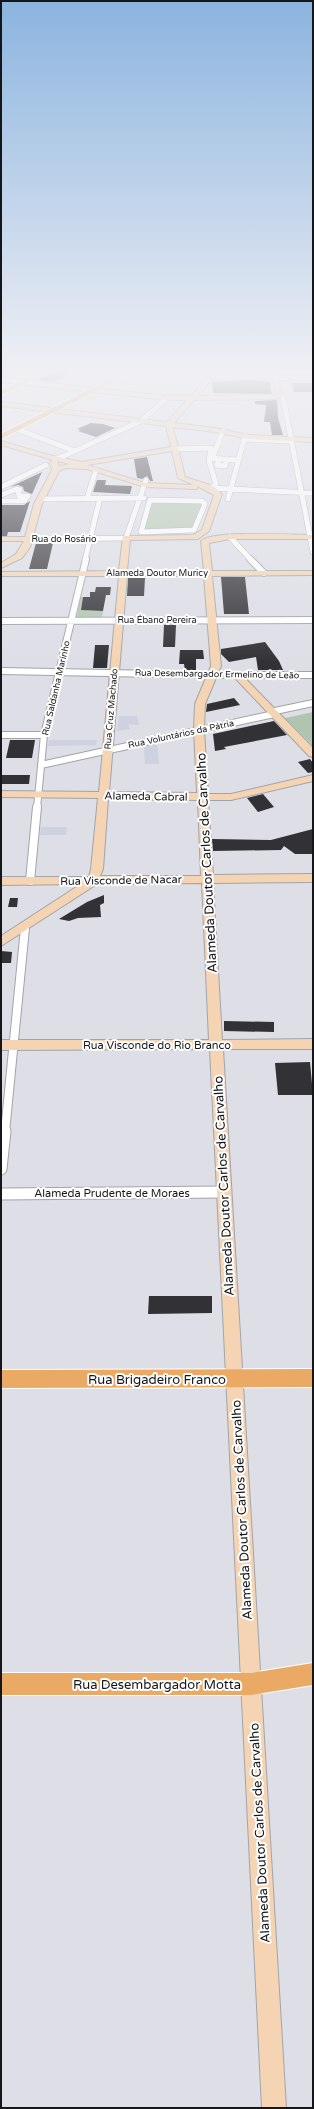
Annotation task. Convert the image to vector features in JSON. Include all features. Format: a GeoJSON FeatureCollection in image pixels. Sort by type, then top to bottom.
{"type":"FeatureCollection","features":[{"type":"Feature","properties":{"kind":"main road","name":"Rua Brigadeiro Franco"},"geometry":{"type":"LineString","coordinates":[[1,1379],[313,1378]]}},
{"type":"Feature","properties":{"kind":"main road","name":"Rua Desembargador Motta"},"geometry":{"type":"LineString","coordinates":[[1,1684],[251,1684],[313,1674]]}},
{"type":"Feature","properties":{"kind":"street"},"geometry":{"type":"LineString","coordinates":[[1,500],[14,498],[2,486],[39,467]]}},
{"type":"Feature","properties":{"kind":"street"},"geometry":{"type":"LineString","coordinates":[[1,566],[22,553],[41,497],[56,470],[62,467]]}},
{"type":"Feature","properties":{"kind":"street"},"geometry":{"type":"LineString","coordinates":[[84,467],[92,468],[145,482],[213,486]]}},
{"type":"Feature","properties":{"kind":"street"},"geometry":{"type":"LineString","coordinates":[[179,467],[182,478],[213,486],[230,489],[313,493]]}},
{"type":"Feature","properties":{"kind":"street"},"geometry":{"type":"LineString","coordinates":[[195,537],[204,533],[218,496],[213,486],[212,467]]}},
{"type":"Feature","properties":{"kind":"street"},"geometry":{"type":"LineString","coordinates":[[213,486],[221,467]]}},
{"type":"Feature","properties":{"kind":"street"},"geometry":{"type":"LineString","coordinates":[[228,499],[236,467]]}},
{"type":"Feature","properties":{"kind":"street"},"geometry":{"type":"LineString","coordinates":[[296,467],[313,552]]}},
{"type":"Feature","properties":{"kind":"street"},"geometry":{"type":"LineString","coordinates":[[87,498],[92,468]]}},
{"type":"Feature","properties":{"kind":"street"},"geometry":{"type":"LineString","coordinates":[[298,475],[304,475]]}},
{"type":"Feature","properties":{"kind":"street"},"geometry":{"type":"LineString","coordinates":[[145,482],[141,498],[126,538],[195,537],[206,541],[230,537],[311,537]]}},
{"type":"Feature","properties":{"kind":"street"},"geometry":{"type":"LineString","coordinates":[[1,495],[17,489],[20,490],[18,490],[19,496],[28,496],[24,501],[1,500]]}},
{"type":"Feature","properties":{"kind":"street"},"geometry":{"type":"LineString","coordinates":[[41,497],[141,498]]}},
{"type":"Feature","properties":{"kind":"street","name":"Rua Saldanha Marinho"},"geometry":{"type":"LineString","coordinates":[[30,881],[44,735],[100,498]]}},
{"type":"Feature","properties":{"kind":"street"},"geometry":{"type":"LineString","coordinates":[[150,500],[202,501],[204,504],[194,530],[141,532],[150,500]]}},
{"type":"Feature","properties":{"kind":"street"},"geometry":{"type":"LineString","coordinates":[[207,526],[217,534],[230,537],[264,573]]}},
{"type":"Feature","properties":{"kind":"street","name":"Rua do Rosário"},"geometry":{"type":"LineString","coordinates":[[1,538],[126,538]]}},
{"type":"Feature","properties":{"kind":"street","name":"Rua Cruz Machado"},"geometry":{"type":"LineString","coordinates":[[93,881],[97,869],[126,538]]}},
{"type":"Feature","properties":{"kind":"street"},"geometry":{"type":"LineString","coordinates":[[25,574],[14,571],[10,567],[29,550],[32,542],[28,539]]}},
{"type":"Feature","properties":{"kind":"street","name":"Alameda Doutor Carlos de Carvalho"},"geometry":{"type":"LineString","coordinates":[[206,541],[216,666],[200,704],[199,730],[274,2108]]}},
{"type":"Feature","properties":{"kind":"street","name":"Alameda Doutor Muricy"},"geometry":{"type":"LineString","coordinates":[[1,574],[313,573]]}},
{"type":"Feature","properties":{"kind":"street","name":"Rua Ébano Pereira"},"geometry":{"type":"LineString","coordinates":[[1,621],[313,620]]}},
{"type":"Feature","properties":{"kind":"street","name":"Rua Desembargador Ermelino de Leão"},"geometry":{"type":"LineString","coordinates":[[1,670],[213,675],[313,675]]}},
{"type":"Feature","properties":{"kind":"street"},"geometry":{"type":"LineString","coordinates":[[237,675],[313,754]]}},
{"type":"Feature","properties":{"kind":"street","name":"Rua Voluntários da Pátria"},"geometry":{"type":"LineString","coordinates":[[41,765],[275,713],[313,702]]}},
{"type":"Feature","properties":{"kind":"street"},"geometry":{"type":"LineString","coordinates":[[1,735],[44,735]]}},
{"type":"Feature","properties":{"kind":"street","name":"Alameda Cabral"},"geometry":{"type":"LineString","coordinates":[[1,794],[231,797],[313,778]]}},
{"type":"Feature","properties":{"kind":"street","name":"Rua Visconde de Nacar"},"geometry":{"type":"LineString","coordinates":[[1,881],[313,878]]}},
{"type":"Feature","properties":{"kind":"street"},"geometry":{"type":"LineString","coordinates":[[1,942],[25,928],[93,881]]}},
{"type":"Feature","properties":{"kind":"street"},"geometry":{"type":"LineString","coordinates":[[1,1169],[7,1045],[25,928]]}},
{"type":"Feature","properties":{"kind":"street","name":"Rua Visconde do Rio Branco"},"geometry":{"type":"LineString","coordinates":[[7,1045],[313,1044]]}},
{"type":"Feature","properties":{"kind":"street","name":"Alameda Prudente de Moraes"},"geometry":{"type":"LineString","coordinates":[[1,1194],[224,1192]]}},
{"type":"Feature","properties":{"kind":"shaded area"},"geometry":{"type":"Polygon","coordinates":[[[119,716],[137,716],[139,725],[128,724],[130,729],[117,731],[119,716]]]}},
{"type":"Feature","properties":{"kind":"shaded area"},"geometry":{"type":"Polygon","coordinates":[[[49,740],[97,740],[96,745],[48,746],[49,740]]]}},
{"type":"Feature","properties":{"kind":"shaded area"},"geometry":{"type":"Polygon","coordinates":[[[157,743],[159,764],[145,764],[144,746],[157,743]]]}},
{"type":"Feature","properties":{"kind":"shaded area"},"geometry":{"type":"Polygon","coordinates":[[[41,827],[67,827],[66,835],[40,835],[41,827]]]}},
{"type":"Feature","properties":{"kind":"green space"},"geometry":{"type":"Polygon","coordinates":[[[150,500],[202,501],[205,504],[196,528],[141,532],[150,500]]]}},
{"type":"Feature","properties":{"kind":"green space"},"geometry":{"type":"Polygon","coordinates":[[[80,597],[83,597],[81,610],[103,611],[102,617],[77,617],[80,597]]]}},
{"type":"Feature","properties":{"kind":"green space"},"geometry":{"type":"Polygon","coordinates":[[[313,712],[313,746],[287,720],[281,719],[313,712]]]}},
{"type":"Feature","properties":{"kind":"building"},"geometry":{"type":"Polygon","coordinates":[[[135,467],[150,467],[153,481],[150,481],[147,476],[142,479],[137,478],[135,467]]]}},
{"type":"Feature","properties":{"kind":"building"},"geometry":{"type":"Polygon","coordinates":[[[42,472],[32,494],[24,491],[23,487],[18,485],[10,487],[42,472]]]}},
{"type":"Feature","properties":{"kind":"building"},"geometry":{"type":"Polygon","coordinates":[[[97,480],[106,480],[105,485],[132,486],[130,494],[93,492],[97,480]]]}},
{"type":"Feature","properties":{"kind":"building"},"geometry":{"type":"Polygon","coordinates":[[[30,501],[20,532],[8,532],[7,536],[1,536],[1,505],[24,505],[30,501]]]}},
{"type":"Feature","properties":{"kind":"building"},"geometry":{"type":"Polygon","coordinates":[[[36,543],[53,543],[47,569],[29,569],[36,543]]]}},
{"type":"Feature","properties":{"kind":"building"},"geometry":{"type":"Polygon","coordinates":[[[221,577],[245,577],[249,614],[224,614],[221,577]]]}},
{"type":"Feature","properties":{"kind":"building"},"geometry":{"type":"Polygon","coordinates":[[[128,578],[145,578],[144,596],[127,596],[128,578]]]}},
{"type":"Feature","properties":{"kind":"building"},"geometry":{"type":"Polygon","coordinates":[[[96,587],[111,587],[110,595],[106,595],[103,611],[81,610],[83,597],[90,597],[90,592],[95,592],[96,587]]]}},
{"type":"Feature","properties":{"kind":"building"},"geometry":{"type":"Polygon","coordinates":[[[164,625],[176,625],[175,647],[163,647],[164,625]]]}},
{"type":"Feature","properties":{"kind":"building"},"geometry":{"type":"Polygon","coordinates":[[[265,642],[279,661],[283,670],[258,670],[256,657],[229,662],[221,654],[221,649],[265,642]]]}},
{"type":"Feature","properties":{"kind":"building"},"geometry":{"type":"Polygon","coordinates":[[[95,645],[109,645],[107,668],[93,668],[95,645]]]}},
{"type":"Feature","properties":{"kind":"building"},"geometry":{"type":"Polygon","coordinates":[[[180,650],[203,650],[204,659],[196,659],[196,670],[185,670],[184,664],[179,664],[180,650]]]}},
{"type":"Feature","properties":{"kind":"building"},"geometry":{"type":"Polygon","coordinates":[[[234,698],[240,705],[206,712],[207,704],[234,698]]]}},
{"type":"Feature","properties":{"kind":"building"},"geometry":{"type":"Polygon","coordinates":[[[274,721],[287,735],[224,747],[226,749],[215,751],[213,734],[274,721]]]}},
{"type":"Feature","properties":{"kind":"building"},"geometry":{"type":"Polygon","coordinates":[[[10,740],[35,740],[32,758],[6,758],[10,740]]]}},
{"type":"Feature","properties":{"kind":"building"},"geometry":{"type":"Polygon","coordinates":[[[310,759],[313,763],[313,772],[308,773],[298,762],[310,759]]]}},
{"type":"Feature","properties":{"kind":"building"},"geometry":{"type":"Polygon","coordinates":[[[1,775],[30,775],[29,784],[1,784],[1,775]]]}},
{"type":"Feature","properties":{"kind":"building"},"geometry":{"type":"Polygon","coordinates":[[[263,794],[274,807],[258,812],[247,798],[263,794]]]}},
{"type":"Feature","properties":{"kind":"building"},"geometry":{"type":"Polygon","coordinates":[[[313,829],[313,854],[295,854],[284,846],[281,850],[213,851],[212,839],[271,840],[313,829]]]}},
{"type":"Feature","properties":{"kind":"building"},"geometry":{"type":"Polygon","coordinates":[[[104,895],[104,903],[100,905],[101,917],[78,918],[69,921],[59,919],[87,902],[104,895]]]}},
{"type":"Feature","properties":{"kind":"building"},"geometry":{"type":"Polygon","coordinates":[[[10,898],[18,898],[17,907],[8,907],[10,898]]]}},
{"type":"Feature","properties":{"kind":"building"},"geometry":{"type":"Polygon","coordinates":[[[1,951],[12,952],[11,963],[1,963],[1,951]]]}},
{"type":"Feature","properties":{"kind":"building"},"geometry":{"type":"Polygon","coordinates":[[[224,1021],[274,1022],[274,1032],[224,1031],[224,1021]]]}},
{"type":"Feature","properties":{"kind":"building"},"geometry":{"type":"Polygon","coordinates":[[[310,1062],[313,1095],[278,1095],[275,1063],[310,1062]]]}},
{"type":"Feature","properties":{"kind":"building"},"geometry":{"type":"Polygon","coordinates":[[[149,1296],[212,1296],[212,1313],[148,1314],[149,1296]]]}}]}
